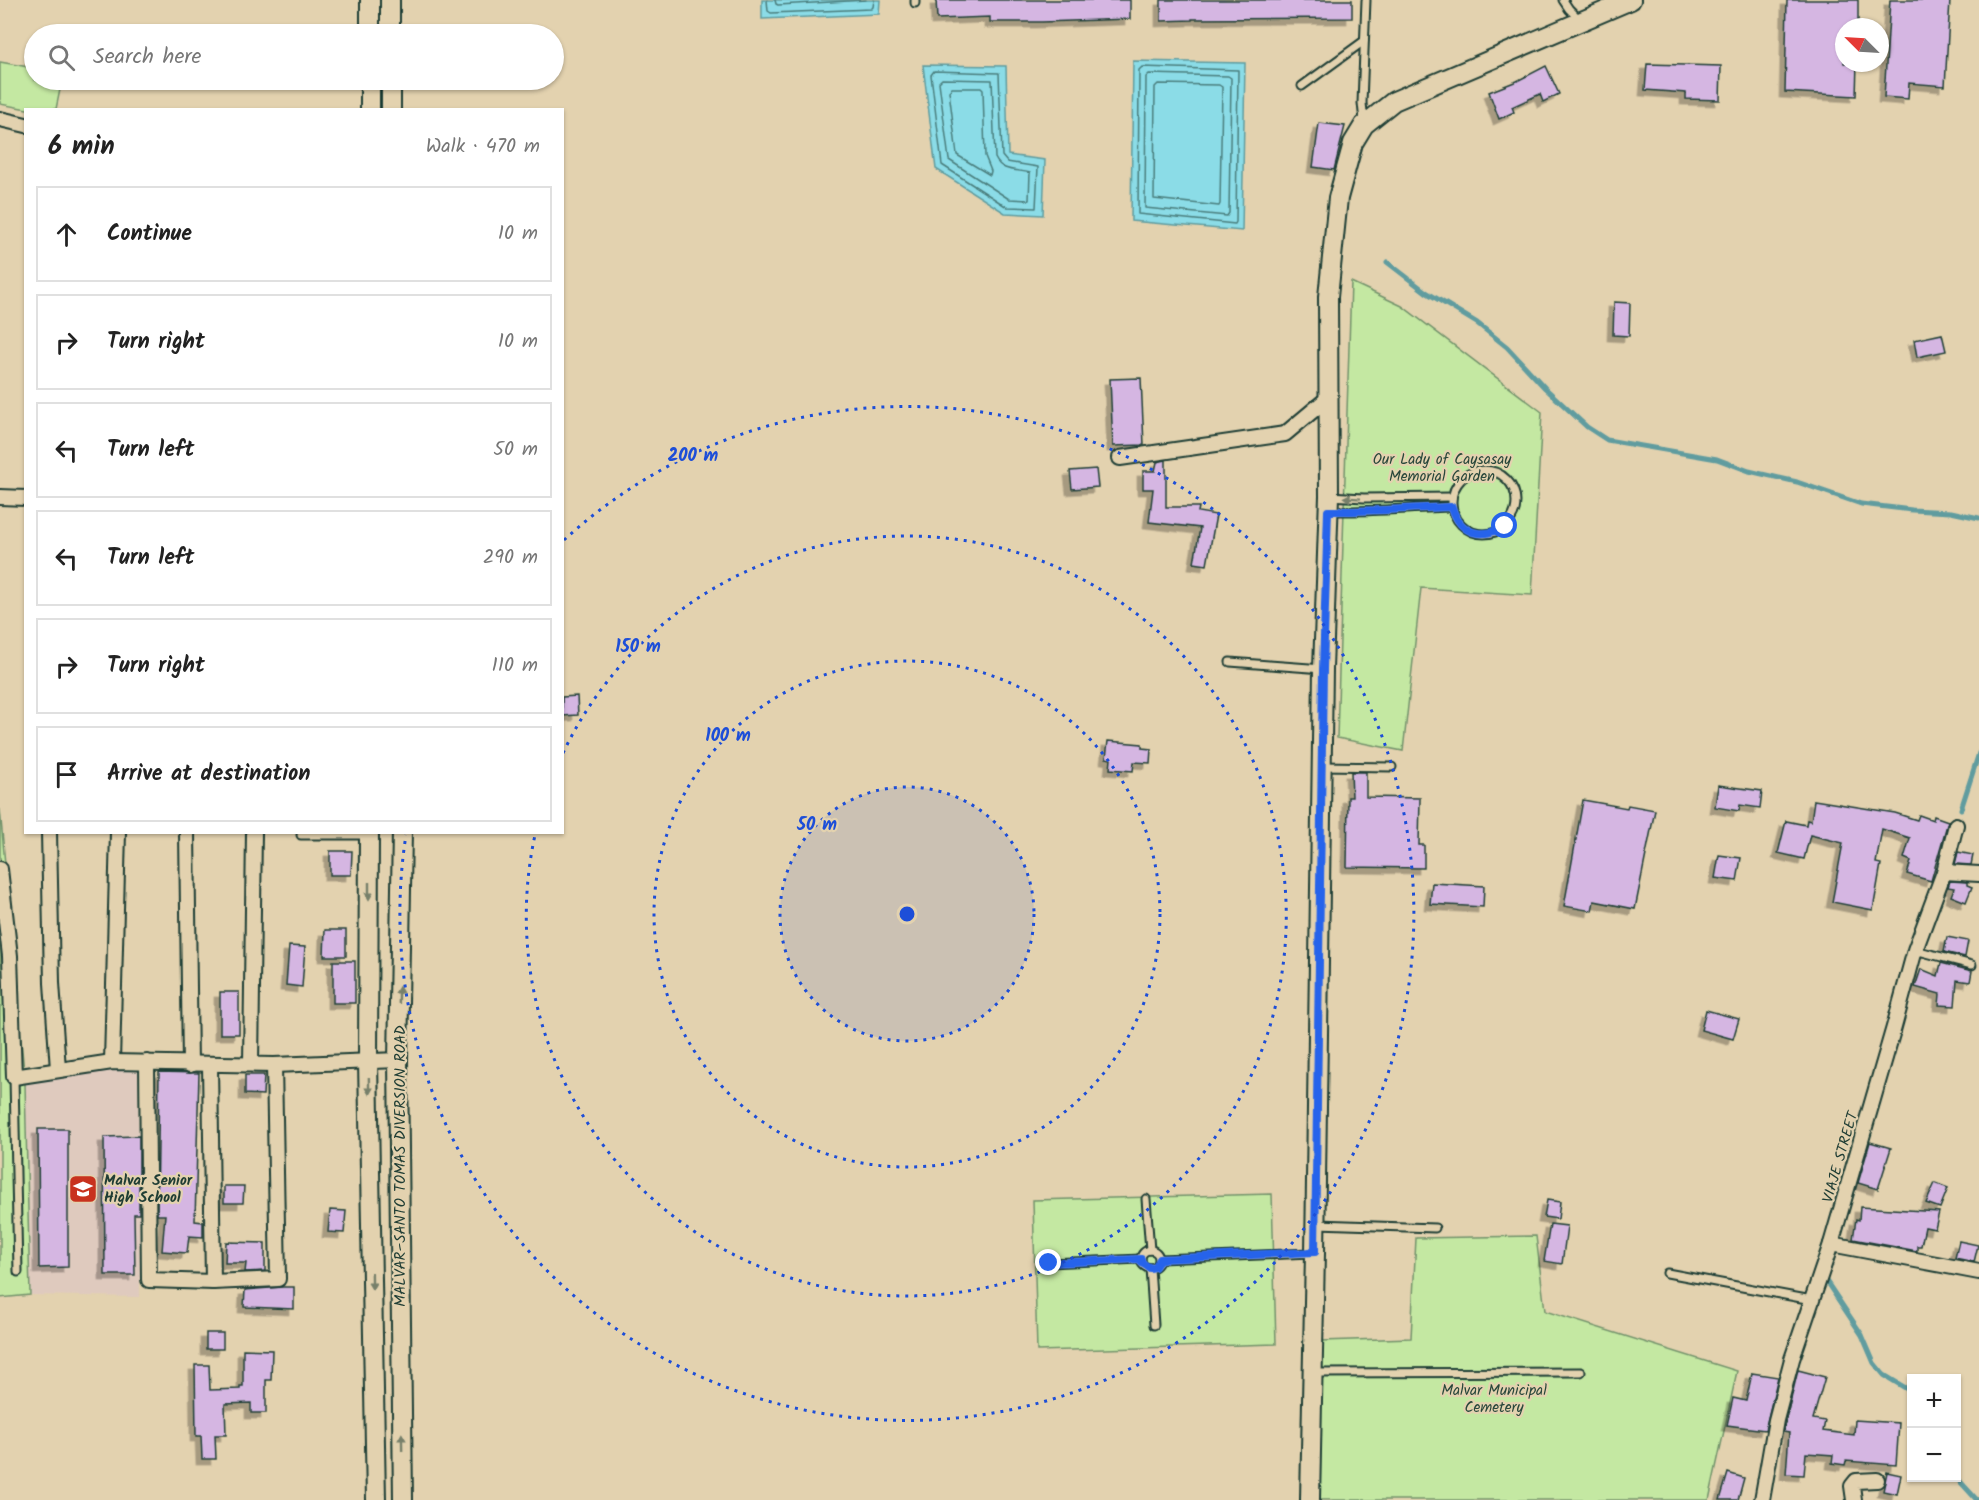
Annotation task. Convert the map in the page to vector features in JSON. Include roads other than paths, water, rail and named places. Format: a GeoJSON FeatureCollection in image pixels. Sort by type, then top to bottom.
{"type":"FeatureCollection","features":[{"type":"Feature","properties":{"kind":"street"},"geometry":{"type":"LineString","coordinates":[[370,0],[370,24]]}},
{"type":"Feature","properties":{"kind":"street"},"geometry":{"type":"LineString","coordinates":[[390,0],[390,24]]}},
{"type":"Feature","properties":{"kind":"street"},"geometry":{"type":"LineString","coordinates":[[1310,1500],[1323,669],[1329,504],[1328,297],[1338,198],[1353,143],[1364,125],[1394,101],[1631,0]]}},
{"type":"Feature","properties":{"kind":"street"},"geometry":{"type":"LineString","coordinates":[[370,90],[370,108]]}},
{"type":"Feature","properties":{"kind":"street"},"geometry":{"type":"LineString","coordinates":[[391,90],[391,108]]}},
{"type":"Feature","properties":{"kind":"street"},"geometry":{"type":"LineString","coordinates":[[0,119],[24,124]]}},
{"type":"Feature","properties":{"kind":"street"},"geometry":{"type":"LineString","coordinates":[[1120,458],[1285,434],[1328,398]]}},
{"type":"Feature","properties":{"kind":"street"},"geometry":{"type":"LineString","coordinates":[[0,497],[24,498]]}},
{"type":"Feature","properties":{"kind":"street","name":"VIAJE STREET"},"geometry":{"type":"LineString","coordinates":[[1762,1500],[1776,1420],[1792,1359],[1831,1244],[1915,951],[1944,872],[1956,825]]}},
{"type":"Feature","properties":{"kind":"street"},"geometry":{"type":"LineString","coordinates":[[49,834],[52,983],[58,1069]]}},
{"type":"Feature","properties":{"kind":"street"},"geometry":{"type":"LineString","coordinates":[[112,1062],[118,834]]}},
{"type":"Feature","properties":{"kind":"street"},"geometry":{"type":"LineString","coordinates":[[187,834],[190,1065]]}},
{"type":"Feature","properties":{"kind":"street"},"geometry":{"type":"LineString","coordinates":[[251,1065],[254,834]]}},
{"type":"Feature","properties":{"kind":"street","name":"MALVAR–SANTO TOMAS DIVERSION ROAD"},"geometry":{"type":"LineString","coordinates":[[369,834],[369,1061],[376,1500]]}},
{"type":"Feature","properties":{"kind":"street","name":"MALVAR–SANTO TOMAS DIVERSION ROAD"},"geometry":{"type":"LineString","coordinates":[[402,834],[398,1060],[403,1500]]}},
{"type":"Feature","properties":{"kind":"street"},"geometry":{"type":"LineString","coordinates":[[0,869],[10,956],[14,1077],[112,1062],[274,1065],[398,1060]]}},
{"type":"Feature","properties":{"kind":"street"},"geometry":{"type":"LineString","coordinates":[[1944,872],[1979,874]]}},
{"type":"Feature","properties":{"kind":"street"},"geometry":{"type":"LineString","coordinates":[[147,1062],[149,1280],[213,1282],[278,1279],[274,1065]]}},
{"type":"Feature","properties":{"kind":"street"},"geometry":{"type":"LineString","coordinates":[[210,1064],[213,1282]]}},
{"type":"Feature","properties":{"kind":"street"},"geometry":{"type":"LineString","coordinates":[[1831,1244],[1979,1272]]}},
{"type":"Feature","properties":{"kind":"street"},"geometry":{"type":"LineString","coordinates":[[1854,1500],[1852,1486],[1856,1481],[1877,1480]]}},
{"type":"Feature","properties":{"kind":"lane"},"geometry":{"type":"LineString","coordinates":[[1364,125],[1362,103],[1366,0]]}},
{"type":"Feature","properties":{"kind":"lane"},"geometry":{"type":"LineString","coordinates":[[1563,0],[1582,21]]}},
{"type":"Feature","properties":{"kind":"lane"},"geometry":{"type":"LineString","coordinates":[[1302,86],[1364,41]]}},
{"type":"Feature","properties":{"kind":"lane"},"geometry":{"type":"LineString","coordinates":[[1488,470],[1500,474],[1509,482],[1515,493],[1516,505],[1512,516],[1505,526],[1494,532],[1482,534],[1470,531],[1460,525],[1452,507],[1456,485],[1465,476],[1476,471],[1488,470]]}},
{"type":"Feature","properties":{"kind":"lane"},"geometry":{"type":"LineString","coordinates":[[1329,504],[1364,498],[1452,497]]}},
{"type":"Feature","properties":{"kind":"lane"},"geometry":{"type":"LineString","coordinates":[[1329,504],[1364,512],[1452,507]]}},
{"type":"Feature","properties":{"kind":"lane"},"geometry":{"type":"LineString","coordinates":[[1230,662],[1323,669]]}},
{"type":"Feature","properties":{"kind":"lane"},"geometry":{"type":"LineString","coordinates":[[1322,766],[1392,767]]}},
{"type":"Feature","properties":{"kind":"lane"},"geometry":{"type":"LineString","coordinates":[[301,835],[369,834]]}},
{"type":"Feature","properties":{"kind":"lane"},"geometry":{"type":"LineString","coordinates":[[1915,951],[1972,964]]}},
{"type":"Feature","properties":{"kind":"lane"},"geometry":{"type":"LineString","coordinates":[[14,1077],[18,1272]]}},
{"type":"Feature","properties":{"kind":"lane"},"geometry":{"type":"LineString","coordinates":[[1146,1199],[1150,1250]]}},
{"type":"Feature","properties":{"kind":"lane"},"geometry":{"type":"LineString","coordinates":[[1315,1224],[1435,1228]]}},
{"type":"Feature","properties":{"kind":"lane"},"geometry":{"type":"LineString","coordinates":[[1141,1259],[1146,1251],[1150,1250]]}},
{"type":"Feature","properties":{"kind":"lane"},"geometry":{"type":"LineString","coordinates":[[1150,1250],[1158,1254],[1160,1259]]}},
{"type":"Feature","properties":{"kind":"lane"},"geometry":{"type":"LineString","coordinates":[[1160,1259],[1315,1252]]}},
{"type":"Feature","properties":{"kind":"lane"},"geometry":{"type":"LineString","coordinates":[[1049,1263],[1141,1259]]}},
{"type":"Feature","properties":{"kind":"lane"},"geometry":{"type":"LineString","coordinates":[[1141,1259],[1142,1263],[1150,1268],[1155,1267],[1160,1259]]}},
{"type":"Feature","properties":{"kind":"lane"},"geometry":{"type":"LineString","coordinates":[[1150,1268],[1154,1325]]}},
{"type":"Feature","properties":{"kind":"lane"},"geometry":{"type":"LineString","coordinates":[[1667,1273],[1812,1300]]}},
{"type":"Feature","properties":{"kind":"lane"},"geometry":{"type":"LineString","coordinates":[[1312,1373],[1581,1372]]}},
{"type":"Feature","properties":{"kind":"water"},"geometry":{"type":"Polygon","coordinates":[[[762,0],[880,0],[879,14],[762,19],[762,0]]]}},
{"type":"Feature","properties":{"kind":"water"},"geometry":{"type":"Polygon","coordinates":[[[1133,61],[1245,63],[1242,231],[1131,221],[1133,61]]]}},
{"type":"Feature","properties":{"kind":"water"},"geometry":{"type":"Polygon","coordinates":[[[923,65],[1006,66],[1008,155],[1045,160],[1043,215],[1005,213],[936,169],[923,65]]]}},
{"type":"Feature","properties":{"kind":"waterway"},"geometry":{"type":"LineString","coordinates":[[1387,262],[1426,292],[1477,323],[1507,347],[1545,388],[1587,427],[1607,440],[1717,459],[1749,471],[1797,482],[1861,504],[1951,512],[1979,518]]}},
{"type":"Feature","properties":{"kind":"waterway"},"geometry":{"type":"LineString","coordinates":[[1961,809],[1979,753]]}},
{"type":"Feature","properties":{"kind":"waterway"},"geometry":{"type":"LineString","coordinates":[[1826,1281],[1862,1335],[1874,1363],[1884,1375],[1907,1389]]}},
{"type":"Feature","properties":{"kind":"waterway"},"geometry":{"type":"LineString","coordinates":[[1961,1482],[1977,1500]]}},
{"type":"Feature","properties":{"kind":"place","name":"Malvar Senior High School"},"geometry":{"type":"Point","coordinates":[83,1189]}},
{"type":"Feature","properties":{"kind":"park label","name":"Our Lady of Caysasay Memorial Garden"},"geometry":{"type":"Point","coordinates":[1442,468]}},
{"type":"Feature","properties":{"kind":"park label","name":"Malvar Municipal Cemetery"},"geometry":{"type":"Point","coordinates":[1494,1398]}}]}
